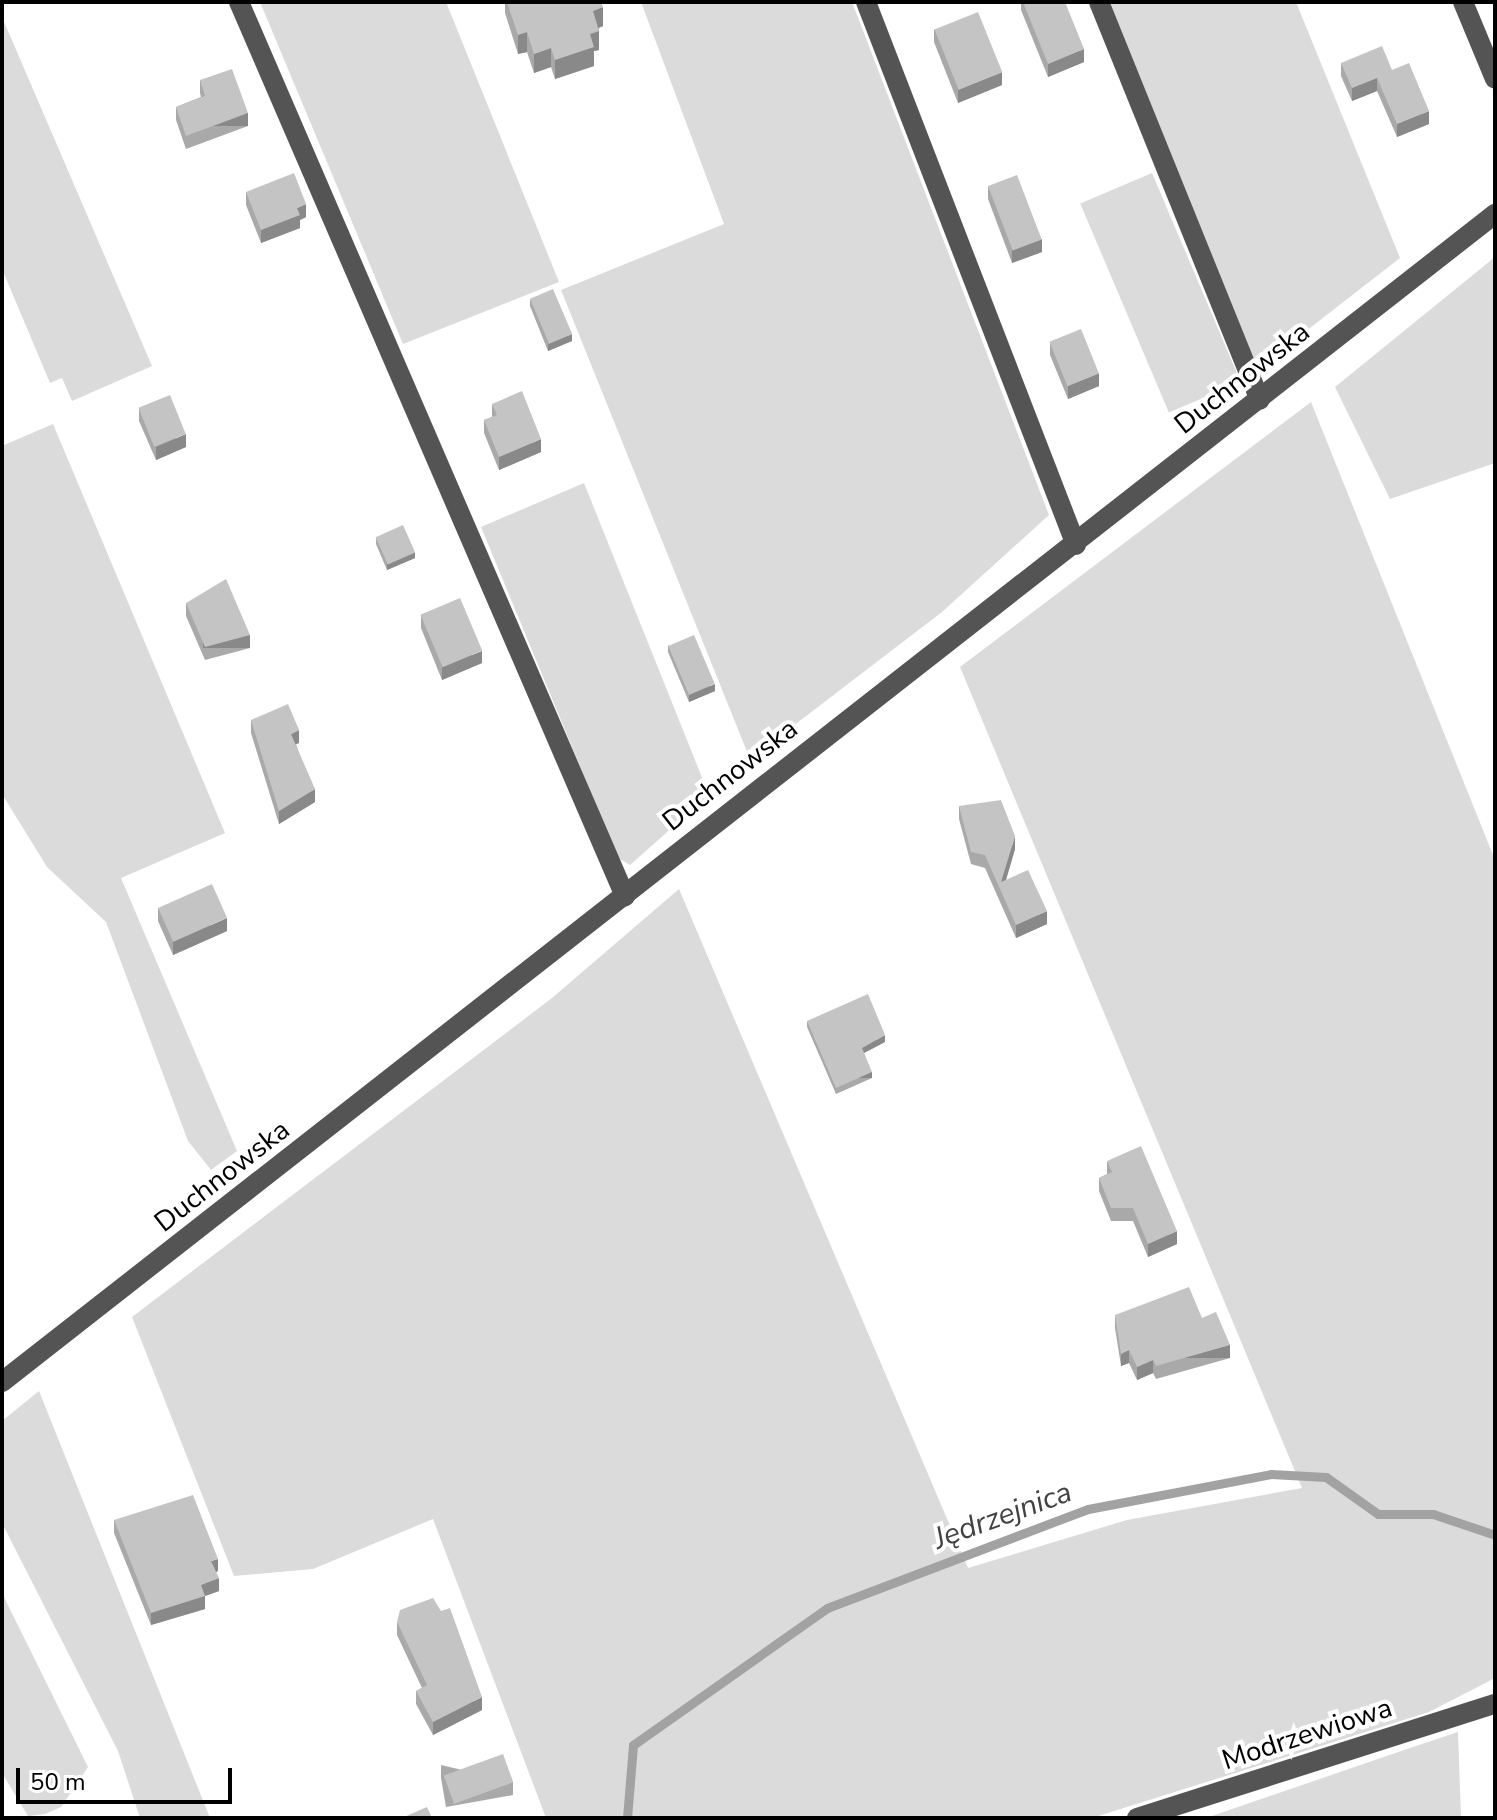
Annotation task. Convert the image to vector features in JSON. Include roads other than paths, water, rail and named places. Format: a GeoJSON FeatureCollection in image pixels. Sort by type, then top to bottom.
{"type":"FeatureCollection","features":[{"type":"Feature","properties":{"kind":"street"},"geometry":{"type":"LineString","coordinates":[[239,2],[625,896]]}},
{"type":"Feature","properties":{"kind":"street"},"geometry":{"type":"LineString","coordinates":[[866,2],[1076,545]]}},
{"type":"Feature","properties":{"kind":"street"},"geometry":{"type":"LineString","coordinates":[[1099,2],[1260,400]]}},
{"type":"Feature","properties":{"kind":"street"},"geometry":{"type":"LineString","coordinates":[[1463,2],[1495,79]]}},
{"type":"Feature","properties":{"kind":"street","name":"Duchnowska"},"geometry":{"type":"LineString","coordinates":[[2,1382],[1076,545],[1495,214]]}},
{"type":"Feature","properties":{"kind":"street","name":"Modrzewiowa"},"geometry":{"type":"LineString","coordinates":[[1137,1818],[1495,1704]]}},
{"type":"Feature","properties":{"kind":"waterway","name":"Jędrzejnica"},"geometry":{"type":"LineString","coordinates":[[627,1818],[633,1745],[827,1608],[1088,1509],[1271,1474],[1326,1477],[1378,1514],[1433,1514],[1495,1535]]}}]}
